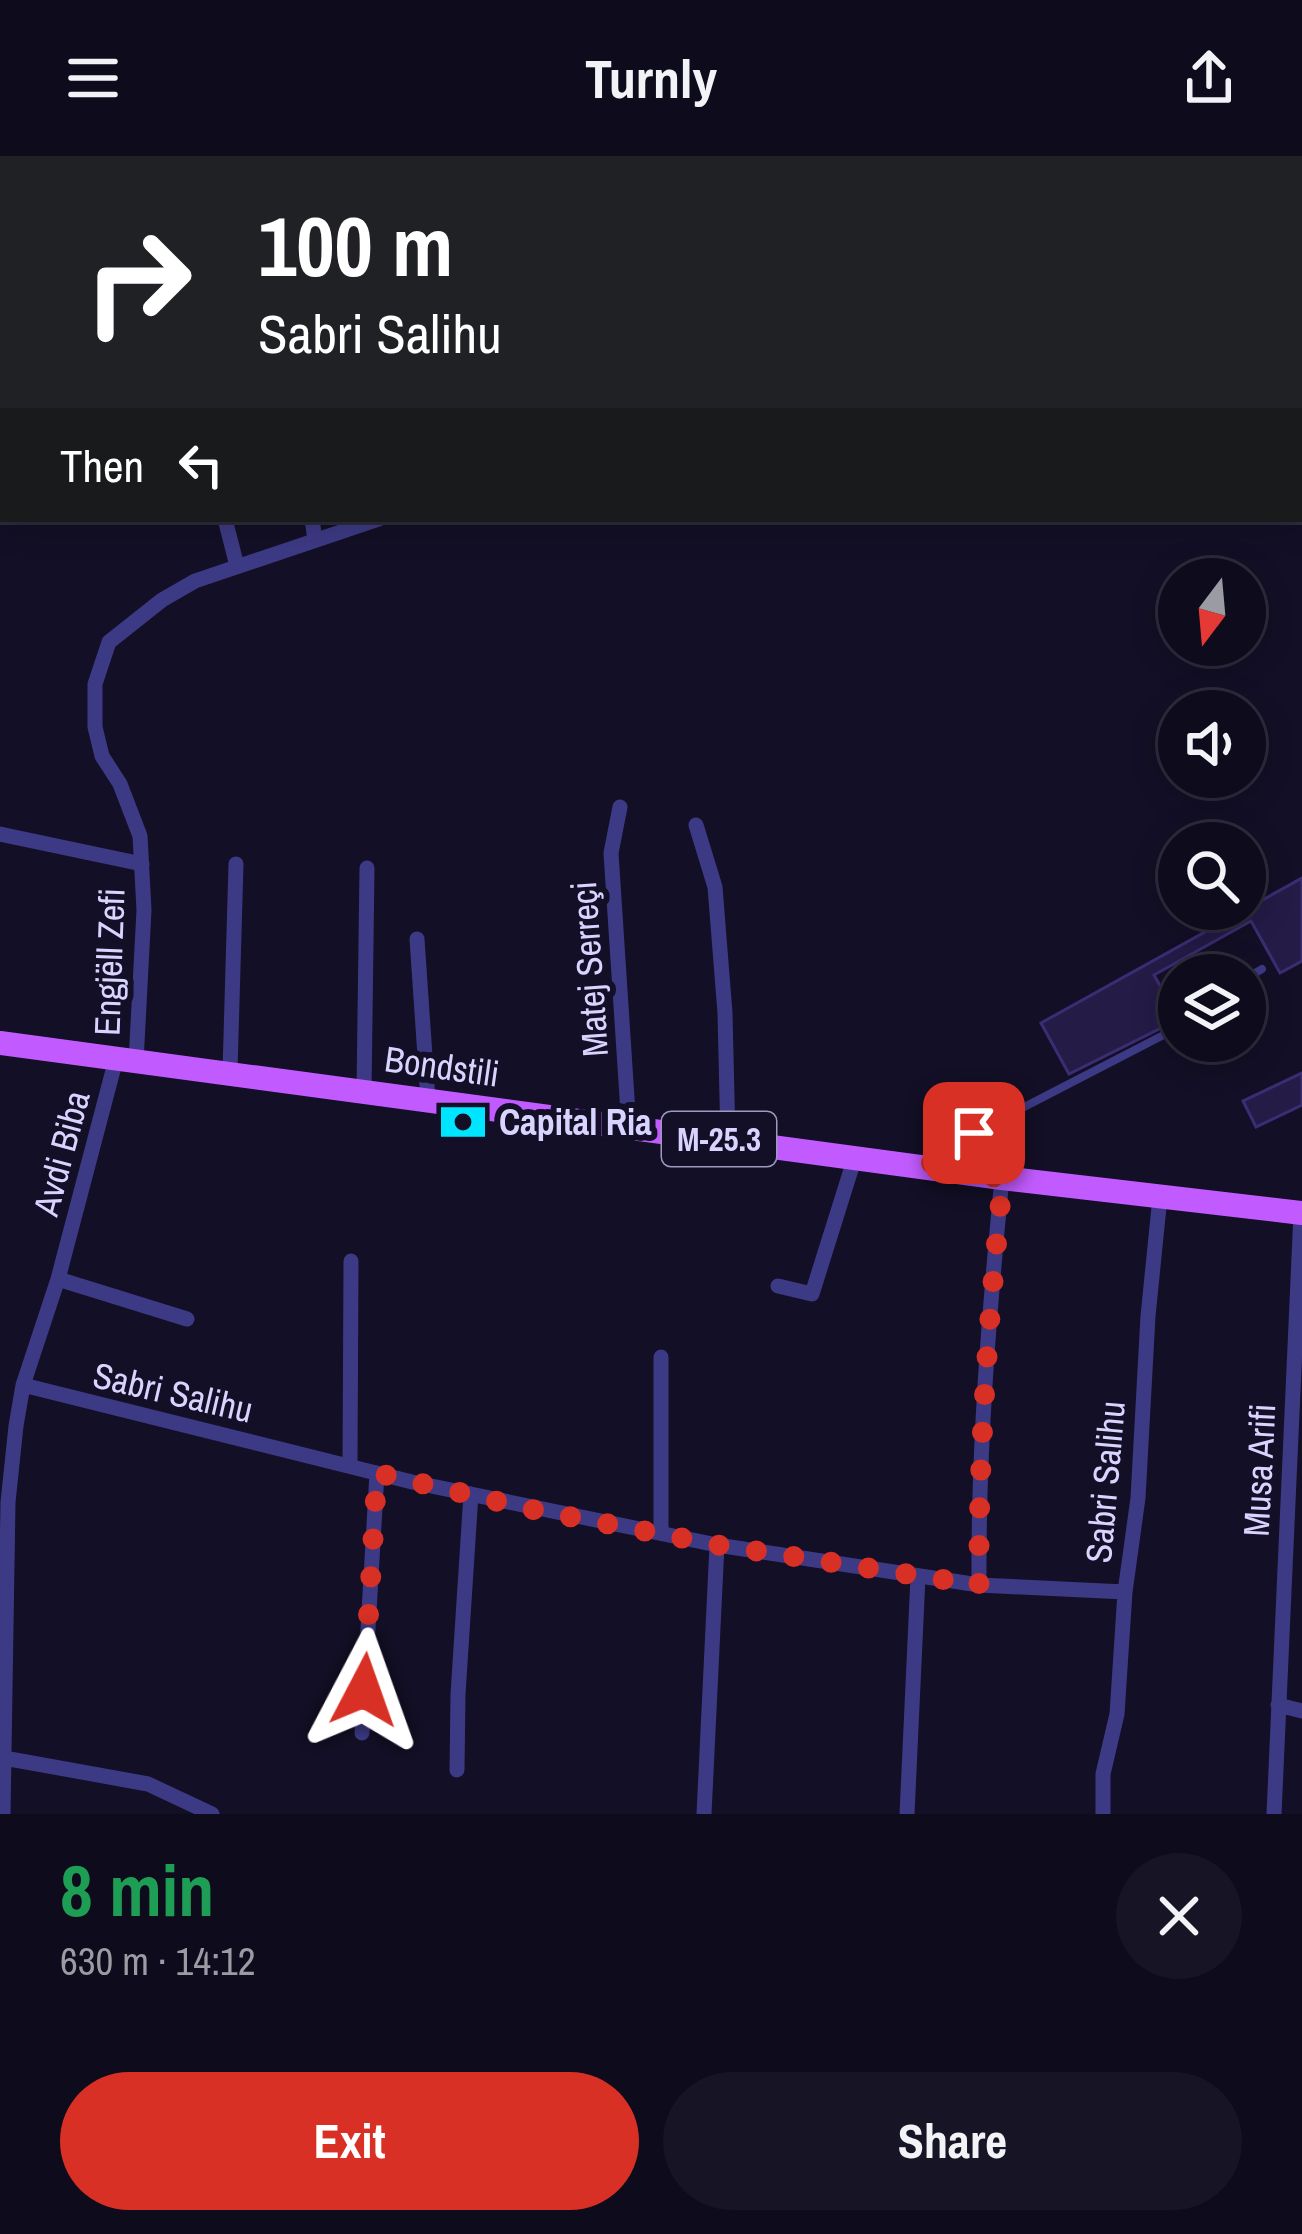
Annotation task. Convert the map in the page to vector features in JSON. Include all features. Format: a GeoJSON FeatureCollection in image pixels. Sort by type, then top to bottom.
{"type":"FeatureCollection","features":[{"type":"Feature","properties":{"kind":"main road","name":"Bondstili"},"geometry":{"type":"LineString","coordinates":[[0,1043],[926,1168],[1302,1213]]}},
{"type":"Feature","properties":{"kind":"street"},"geometry":{"type":"LineString","coordinates":[[226,522],[237,566]]}},
{"type":"Feature","properties":{"kind":"street"},"geometry":{"type":"LineString","coordinates":[[312,522],[315,540]]}},
{"type":"Feature","properties":{"kind":"street","name":"Engjëll Zefi"},"geometry":{"type":"LineString","coordinates":[[126,1061],[142,996],[142,864],[140,836],[120,784],[102,756],[95,727],[95,684],[109,642],[195,580],[370,522]]}},
{"type":"Feature","properties":{"kind":"street","name":"Matej Serreçi"},"geometry":{"type":"LineString","coordinates":[[620,807],[611,853],[629,1128]]}},
{"type":"Feature","properties":{"kind":"street"},"geometry":{"type":"LineString","coordinates":[[695,825],[715,887],[728,1140]]}},
{"type":"Feature","properties":{"kind":"street","name":"Engjëll Zefi"},"geometry":{"type":"LineString","coordinates":[[0,834],[142,864]]}},
{"type":"Feature","properties":{"kind":"street"},"geometry":{"type":"LineString","coordinates":[[230,1071],[236,864]]}},
{"type":"Feature","properties":{"kind":"street"},"geometry":{"type":"LineString","coordinates":[[364,1090],[367,868]]}},
{"type":"Feature","properties":{"kind":"street"},"geometry":{"type":"LineString","coordinates":[[417,939],[428,1100]]}},
{"type":"Feature","properties":{"kind":"street","name":"Avdi Biba"},"geometry":{"type":"LineString","coordinates":[[3,1814],[8,1502],[23,1385],[126,1061]]}},
{"type":"Feature","properties":{"kind":"street"},"geometry":{"type":"LineString","coordinates":[[926,1168],[952,1144],[974,1133]]}},
{"type":"Feature","properties":{"kind":"street"},"geometry":{"type":"LineString","coordinates":[[778,1286],[812,1294],[855,1156]]}},
{"type":"Feature","properties":{"kind":"street"},"geometry":{"type":"LineString","coordinates":[[979,1585],[986,1349],[1003,1178]]}},
{"type":"Feature","properties":{"kind":"street","name":"Sabri Salihu"},"geometry":{"type":"LineString","coordinates":[[23,1385],[530,1509],[718,1545],[979,1585],[1125,1592],[1138,1498],[1160,1197]]}},
{"type":"Feature","properties":{"kind":"street","name":"Musa Arifi"},"geometry":{"type":"LineString","coordinates":[[1274,1814],[1302,1213]]}},
{"type":"Feature","properties":{"kind":"street"},"geometry":{"type":"LineString","coordinates":[[350,1466],[351,1261]]}},
{"type":"Feature","properties":{"kind":"street"},"geometry":{"type":"LineString","coordinates":[[58,1279],[187,1318]]}},
{"type":"Feature","properties":{"kind":"street"},"geometry":{"type":"LineString","coordinates":[[661,1357],[661,1531]]}},
{"type":"Feature","properties":{"kind":"street"},"geometry":{"type":"LineString","coordinates":[[362,1733],[377,1473]]}},
{"type":"Feature","properties":{"kind":"street"},"geometry":{"type":"LineString","coordinates":[[458,1770],[471,1493]]}},
{"type":"Feature","properties":{"kind":"street"},"geometry":{"type":"LineString","coordinates":[[704,1814],[718,1545]]}},
{"type":"Feature","properties":{"kind":"street"},"geometry":{"type":"LineString","coordinates":[[907,1814],[918,1577]]}},
{"type":"Feature","properties":{"kind":"street"},"geometry":{"type":"LineString","coordinates":[[1103,1814],[1102,1774],[1117,1714],[1125,1592]]}},
{"type":"Feature","properties":{"kind":"street"},"geometry":{"type":"LineString","coordinates":[[1278,1705],[1302,1711]]}},
{"type":"Feature","properties":{"kind":"street"},"geometry":{"type":"LineString","coordinates":[[4,1758],[148,1784],[212,1814]]}},
{"type":"Feature","properties":{"kind":"lane"},"geometry":{"type":"LineString","coordinates":[[974,1133],[1158,1038]]}},
{"type":"Feature","properties":{"kind":"building"},"geometry":{"type":"Polygon","coordinates":[[[1302,878],[1302,961],[1280,973],[1256,930],[1266,930],[1266,898],[1302,878]]]}},
{"type":"Feature","properties":{"kind":"building"},"geometry":{"type":"Polygon","coordinates":[[[1208,930],[1235,930],[1192,954],[1165,954],[1208,930]]]}},
{"type":"Feature","properties":{"kind":"building"},"geometry":{"type":"Polygon","coordinates":[[[1158,958],[1154,975],[1158,1030],[1069,1074],[1041,1023],[1158,958]]]}},
{"type":"Feature","properties":{"kind":"building"},"geometry":{"type":"Polygon","coordinates":[[[1302,1073],[1302,1105],[1256,1127],[1243,1101],[1302,1073]]]}},
{"type":"Feature","properties":{"kind":"place","name":"Capital Ria"},"geometry":{"type":"Point","coordinates":[463,1122]}},
{"type":"Feature","properties":{"kind":"route"},"geometry":{"type":"LineString","coordinates":[[364,1690],[377,1473],[530,1509],[718,1545],[979,1585],[986,1349],[1003,1178],[926,1168],[952,1144],[974,1133]]}}]}
